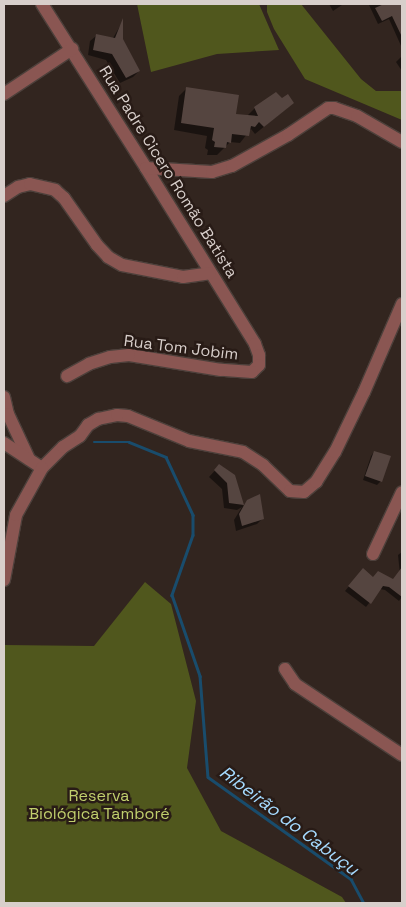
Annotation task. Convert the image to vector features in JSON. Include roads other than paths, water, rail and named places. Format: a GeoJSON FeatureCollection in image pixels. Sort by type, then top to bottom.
{"type":"FeatureCollection","features":[{"type":"Feature","properties":{"kind":"street","name":"Rua Padre Cicero Romão Batista"},"geometry":{"type":"LineString","coordinates":[[42,4],[72,48],[255,344],[259,361]]}},
{"type":"Feature","properties":{"kind":"street"},"geometry":{"type":"LineString","coordinates":[[4,94],[72,48]]}},
{"type":"Feature","properties":{"kind":"street"},"geometry":{"type":"LineString","coordinates":[[146,168],[212,172],[232,166],[288,135],[328,108],[334,108],[357,116],[402,142]]}},
{"type":"Feature","properties":{"kind":"street"},"geometry":{"type":"LineString","coordinates":[[4,196],[18,187],[30,184],[49,188],[64,198],[97,245],[108,257],[122,265],[183,277],[210,272]]}},
{"type":"Feature","properties":{"kind":"street"},"geometry":{"type":"LineString","coordinates":[[4,580],[16,515],[42,468],[63,447],[80,436],[88,425],[98,419],[117,414],[128,416],[189,441],[243,452],[263,465],[290,491],[304,492],[316,482],[335,452],[364,392],[402,304]]}},
{"type":"Feature","properties":{"kind":"street","name":"Rua Tom Jobim"},"geometry":{"type":"LineString","coordinates":[[67,376],[89,364],[110,357],[129,355],[242,372],[256,369],[259,361]]}},
{"type":"Feature","properties":{"kind":"street"},"geometry":{"type":"LineString","coordinates":[[4,397],[29,459]]}},
{"type":"Feature","properties":{"kind":"street"},"geometry":{"type":"LineString","coordinates":[[4,443],[42,468]]}},
{"type":"Feature","properties":{"kind":"street"},"geometry":{"type":"LineString","coordinates":[[373,554],[402,492]]}},
{"type":"Feature","properties":{"kind":"street"},"geometry":{"type":"LineString","coordinates":[[285,669],[295,684],[402,755]]}},
{"type":"Feature","properties":{"kind":"waterway","name":"Ribeirão do Cabuçu"},"geometry":{"type":"LineString","coordinates":[[94,442],[129,442],[166,457],[193,515],[193,535],[172,595],[200,676],[208,777],[351,879],[364,903]]}},
{"type":"Feature","properties":{"kind":"park label","name":"Reserva Biológica Tamboré"},"geometry":{"type":"Point","coordinates":[99,805]}}]}
